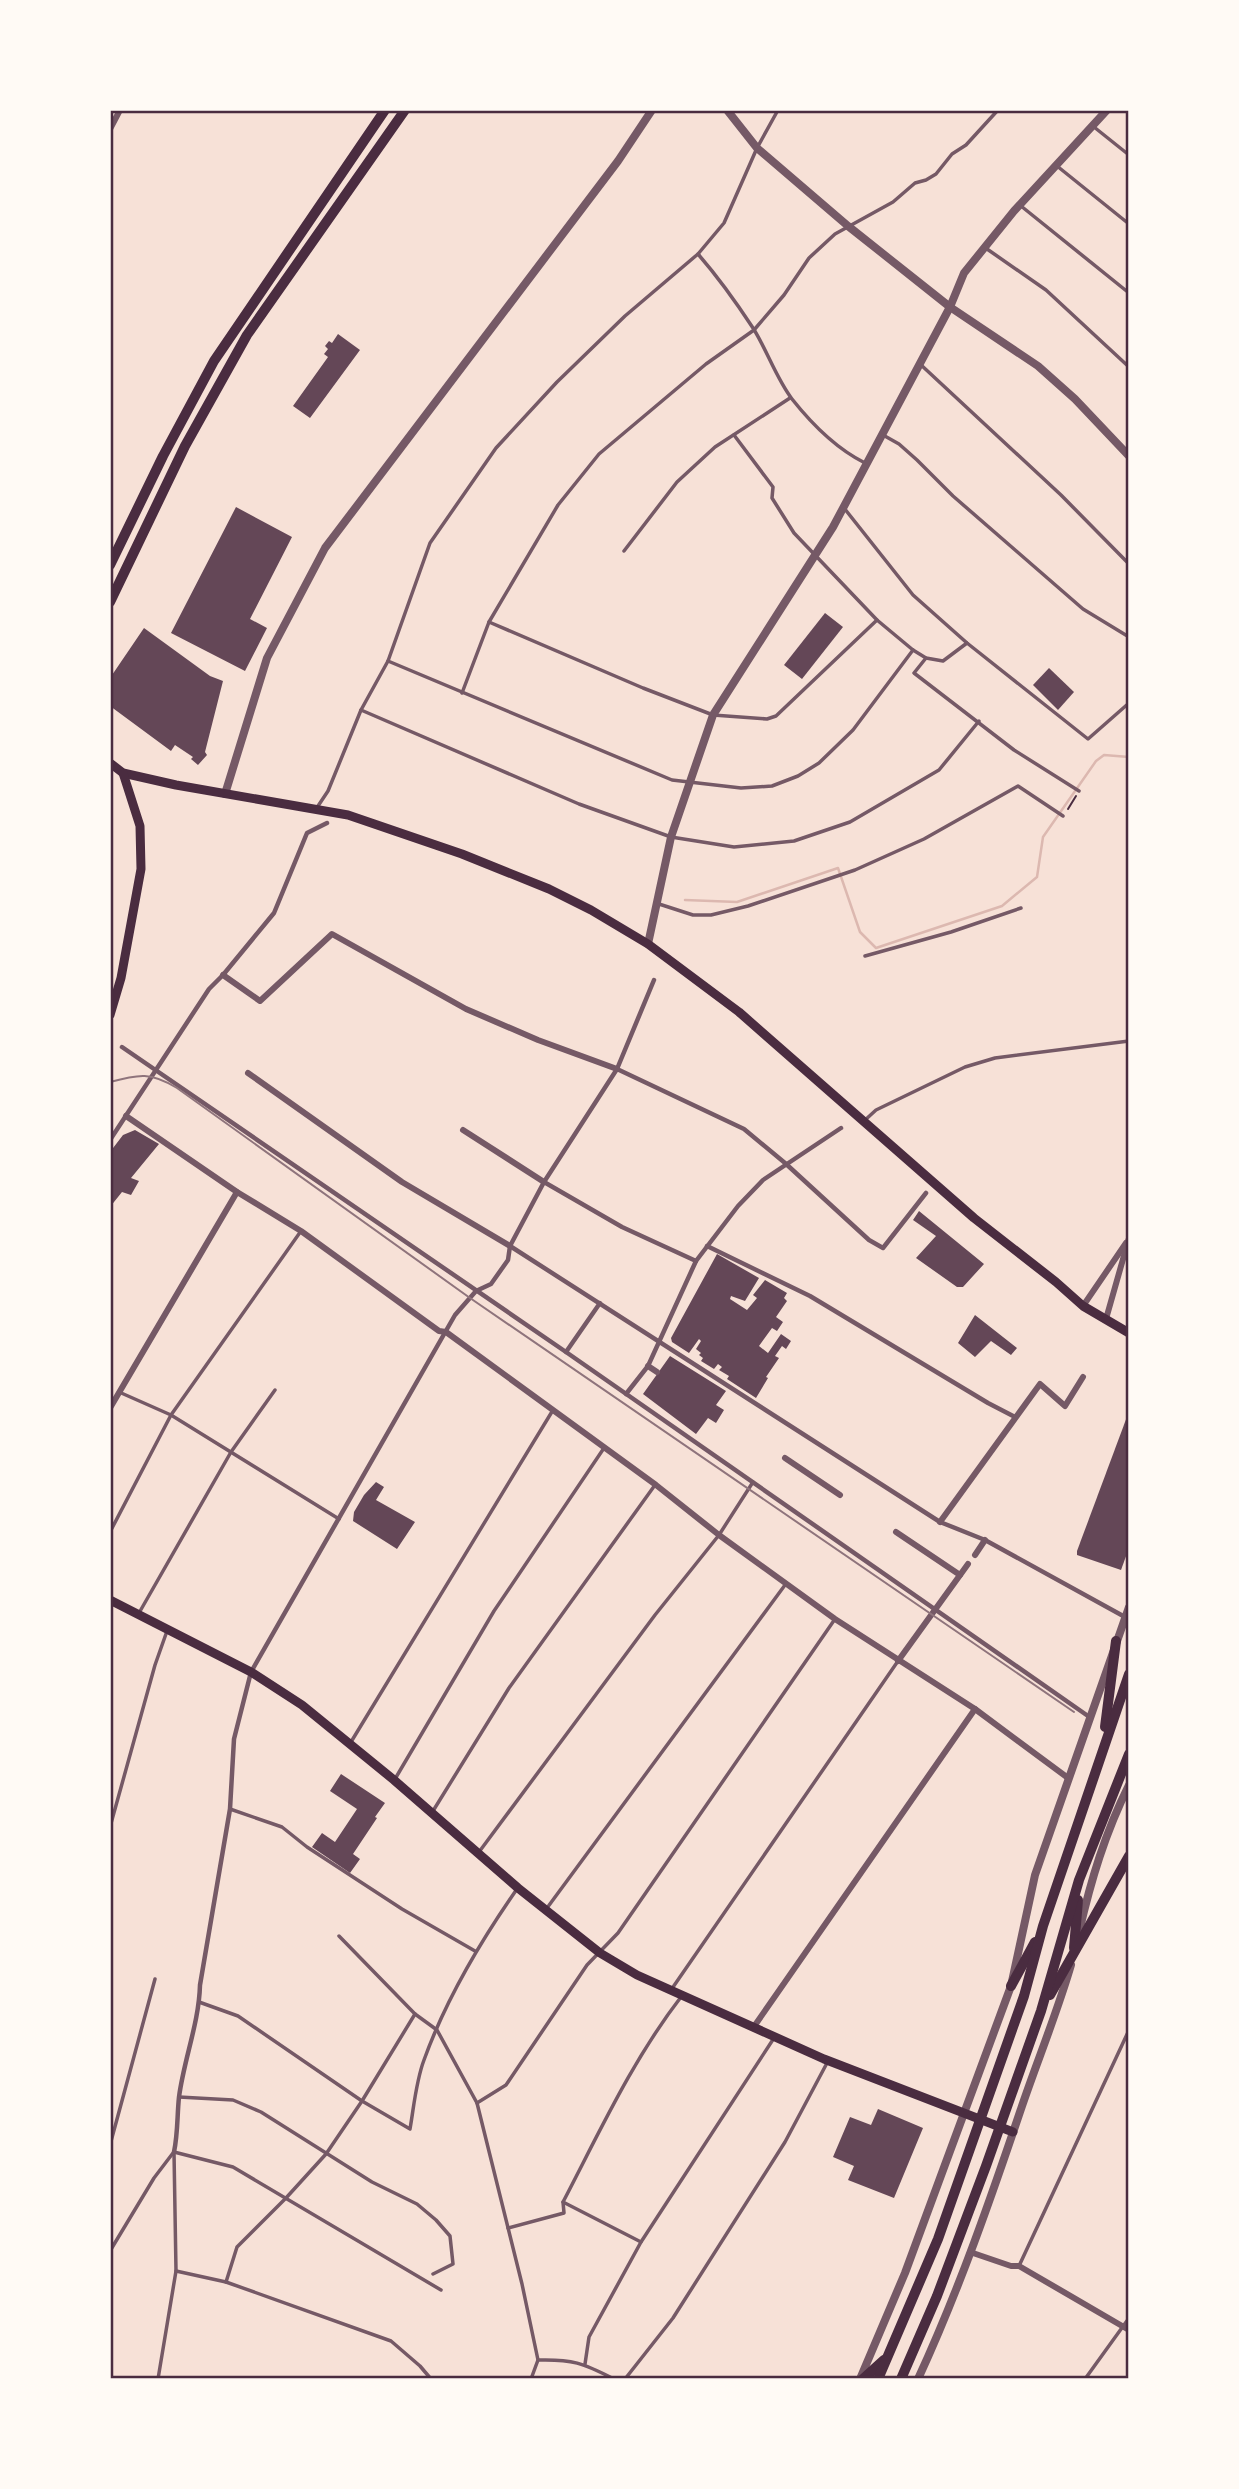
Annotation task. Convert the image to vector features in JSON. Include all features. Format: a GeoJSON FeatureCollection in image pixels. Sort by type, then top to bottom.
{"type":"FeatureCollection","features":[{"type":"Feature","properties":{"kind":"main road"},"geometry":{"type":"LineString","coordinates":[[110,565],[163,456],[214,361],[385,110]]}},
{"type":"Feature","properties":{"kind":"main road"},"geometry":{"type":"LineString","coordinates":[[110,602],[185,446],[247,335],[405,110]]}},
{"type":"Feature","properties":{"kind":"main road"},"geometry":{"type":"LineString","coordinates":[[110,763],[122,773],[348,816],[504,871],[591,910],[648,944],[739,1012],[956,1203],[1083,1306],[1129,1333]]}},
{"type":"Feature","properties":{"kind":"main road"},"geometry":{"type":"LineString","coordinates":[[110,1015],[121,978],[141,869],[140,825],[122,773]]}},
{"type":"Feature","properties":{"kind":"main road"},"geometry":{"type":"LineString","coordinates":[[110,1600],[251,1672],[302,1704],[518,1888],[600,1953],[681,1997],[829,2060],[1013,2132]]}},
{"type":"Feature","properties":{"kind":"main road"},"geometry":{"type":"LineString","coordinates":[[1103,1748],[1116,1641]]}},
{"type":"Feature","properties":{"kind":"main road"},"geometry":{"type":"LineString","coordinates":[[878,2379],[938,2239],[1024,1996],[1043,1926],[1129,1674]]}},
{"type":"Feature","properties":{"kind":"main road"},"geometry":{"type":"LineString","coordinates":[[901,2379],[937,2296],[1041,2011],[1079,1880],[1129,1754]]}},
{"type":"Feature","properties":{"kind":"main road"},"geometry":{"type":"LineString","coordinates":[[1041,2011],[1129,1856]]}},
{"type":"Feature","properties":{"kind":"main road"},"geometry":{"type":"LineString","coordinates":[[1074,1952],[1079,1880]]}},
{"type":"Feature","properties":{"kind":"main road"},"geometry":{"type":"LineString","coordinates":[[1011,1986],[1043,1926]]}},
{"type":"Feature","properties":{"kind":"main road"},"geometry":{"type":"LineString","coordinates":[[861,2379],[889,2355]]}},
{"type":"Feature","properties":{"kind":"street"},"geometry":{"type":"LineString","coordinates":[[110,128],[120,110]]}},
{"type":"Feature","properties":{"kind":"street"},"geometry":{"type":"LineString","coordinates":[[225,794],[267,658],[325,548],[610,173],[652,110]]}},
{"type":"Feature","properties":{"kind":"street"},"geometry":{"type":"LineString","coordinates":[[727,110],[757,149],[950,307],[1038,366],[1075,399],[1129,457]]}},
{"type":"Feature","properties":{"kind":"street"},"geometry":{"type":"LineString","coordinates":[[648,944],[671,837],[713,715],[844,508],[950,307],[964,273],[1020,205],[1107,110]]}},
{"type":"Feature","properties":{"kind":"street"},"geometry":{"type":"LineString","coordinates":[[110,1140],[209,989],[274,914],[307,833],[327,823]]}},
{"type":"Feature","properties":{"kind":"street"},"geometry":{"type":"LineString","coordinates":[[223,975],[260,1001],[332,934],[466,1009],[538,1040],[617,1069],[744,1129],[869,1240],[883,1248],[926,1193]]}},
{"type":"Feature","properties":{"kind":"street"},"geometry":{"type":"LineString","coordinates":[[174,2152],[180,2097],[199,2002],[230,1810],[234,1739],[251,1672],[443,1332],[478,1289],[491,1284],[509,1260],[510,1246],[544,1182],[617,1069],[654,980]]}},
{"type":"Feature","properties":{"kind":"street"},"geometry":{"type":"LineString","coordinates":[[122,1047],[478,1289],[1088,1716]]}},
{"type":"Feature","properties":{"kind":"street"},"geometry":{"type":"LineString","coordinates":[[248,1073],[402,1182],[510,1246],[940,1522],[985,1540],[1125,1617]]}},
{"type":"Feature","properties":{"kind":"street"},"geometry":{"type":"LineString","coordinates":[[126,1116],[237,1192],[301,1231],[605,1447],[719,1535],[835,1619],[975,1709],[1068,1778]]}},
{"type":"Feature","properties":{"kind":"street"},"geometry":{"type":"LineString","coordinates":[[626,1394],[648,1366],[696,1261],[738,1206],[763,1180],[785,1163],[841,1128]]}},
{"type":"Feature","properties":{"kind":"street"},"geometry":{"type":"LineString","coordinates":[[463,1130],[544,1182],[622,1227],[696,1261]]}},
{"type":"Feature","properties":{"kind":"street"},"geometry":{"type":"LineString","coordinates":[[110,1408],[237,1192]]}},
{"type":"Feature","properties":{"kind":"street"},"geometry":{"type":"LineString","coordinates":[[1083,1306],[1129,1238]]}},
{"type":"Feature","properties":{"kind":"street"},"geometry":{"type":"LineString","coordinates":[[1106,1319],[1129,1238]]}},
{"type":"Feature","properties":{"kind":"street"},"geometry":{"type":"LineString","coordinates":[[707,1246],[810,1296],[1015,1417]]}},
{"type":"Feature","properties":{"kind":"street"},"geometry":{"type":"LineString","coordinates":[[566,1352],[600,1303]]}},
{"type":"Feature","properties":{"kind":"street"},"geometry":{"type":"LineString","coordinates":[[648,1366],[657,1373]]}},
{"type":"Feature","properties":{"kind":"street"},"geometry":{"type":"LineString","coordinates":[[940,1522],[1040,1384],[1065,1406],[1083,1377]]}},
{"type":"Feature","properties":{"kind":"street"},"geometry":{"type":"LineString","coordinates":[[785,1458],[840,1495]]}},
{"type":"Feature","properties":{"kind":"street"},"geometry":{"type":"LineString","coordinates":[[896,1532],[960,1574]]}},
{"type":"Feature","properties":{"kind":"street"},"geometry":{"type":"LineString","coordinates":[[975,1555],[985,1540]]}},
{"type":"Feature","properties":{"kind":"street"},"geometry":{"type":"LineString","coordinates":[[898,1661],[968,1564]]}},
{"type":"Feature","properties":{"kind":"street"},"geometry":{"type":"LineString","coordinates":[[861,2379],[905,2273],[1011,1986],[1035,1875],[1088,1716],[1129,1607]]}},
{"type":"Feature","properties":{"kind":"street"},"geometry":{"type":"LineString","coordinates":[[753,2028],[975,1709]]}},
{"type":"Feature","properties":{"kind":"street"},"geometry":{"type":"LineString","coordinates":[[918,2379],[942,2326],[1056,2015],[1093,1871],[1129,1785]]}},
{"type":"Feature","properties":{"kind":"street"},"geometry":{"type":"LineString","coordinates":[[970,2252],[1011,2266],[1019,2266],[1125,2328]]}},
{"type":"Feature","properties":{"kind":"lane"},"geometry":{"type":"LineString","coordinates":[[316,809],[328,791],[361,710],[388,661],[430,543],[496,448],[556,382],[625,316],[698,254],[724,223],[757,149],[778,110]]}},
{"type":"Feature","properties":{"kind":"lane"},"geometry":{"type":"LineString","coordinates":[[462,693],[489,622],[558,505],[599,454],[706,364],[754,330],[809,258],[835,234],[893,202],[915,183],[936,174],[952,154],[966,145],[998,110]]}},
{"type":"Feature","properties":{"kind":"lane"},"geometry":{"type":"LineString","coordinates":[[1092,126],[1129,155]]}},
{"type":"Feature","properties":{"kind":"lane"},"geometry":{"type":"LineString","coordinates":[[1056,164],[1129,224]]}},
{"type":"Feature","properties":{"kind":"lane"},"geometry":{"type":"LineString","coordinates":[[1020,205],[1129,293]]}},
{"type":"Feature","properties":{"kind":"lane"},"geometry":{"type":"LineString","coordinates":[[985,247],[1046,290],[1129,367]]}},
{"type":"Feature","properties":{"kind":"lane"},"geometry":{"type":"LineString","coordinates":[[698,254],[720,279],[754,330],[791,398],[834,442],[867,464]]}},
{"type":"Feature","properties":{"kind":"lane"},"geometry":{"type":"LineString","coordinates":[[920,364],[1061,495],[1129,564]]}},
{"type":"Feature","properties":{"kind":"lane"},"geometry":{"type":"LineString","coordinates":[[624,551],[677,481],[715,447],[791,398]]}},
{"type":"Feature","properties":{"kind":"lane"},"geometry":{"type":"LineString","coordinates":[[734,435],[773,487],[772,498],[794,533],[877,620],[913,650],[926,657],[943,661],[967,643]]}},
{"type":"Feature","properties":{"kind":"lane"},"geometry":{"type":"LineString","coordinates":[[883,435],[899,444],[953,496],[1083,609],[1129,637]]}},
{"type":"Feature","properties":{"kind":"lane"},"geometry":{"type":"LineString","coordinates":[[844,508],[913,595],[967,643],[1088,739],[1129,703]]}},
{"type":"Feature","properties":{"kind":"lane"},"geometry":{"type":"LineString","coordinates":[[489,622],[713,715],[767,719],[776,716],[877,620]]}},
{"type":"Feature","properties":{"kind":"lane"},"geometry":{"type":"LineString","coordinates":[[388,661],[672,780],[741,788],[772,786],[798,776],[819,763],[853,730],[913,650]]}},
{"type":"Feature","properties":{"kind":"lane"},"geometry":{"type":"LineString","coordinates":[[926,657],[914,673],[1014,750],[1079,791]]}},
{"type":"Feature","properties":{"kind":"lane"},"geometry":{"type":"LineString","coordinates":[[361,710],[579,804],[671,837],[734,848],[794,841],[850,822],[939,770],[979,721]]}},
{"type":"Feature","properties":{"kind":"lane"},"geometry":{"type":"LineString","coordinates":[[657,903],[693,915],[711,915],[748,906],[855,870],[923,839],[1018,786],[1063,816]]}},
{"type":"Feature","properties":{"kind":"lane"},"geometry":{"type":"LineString","coordinates":[[865,956],[951,932],[1021,908]]}},
{"type":"Feature","properties":{"kind":"lane"},"geometry":{"type":"LineString","coordinates":[[863,1122],[876,1110],[965,1068],[995,1058],[1129,1041]]}},
{"type":"Feature","properties":{"kind":"lane"},"geometry":{"type":"LineString","coordinates":[[110,1532],[171,1415],[301,1231]]}},
{"type":"Feature","properties":{"kind":"lane"},"geometry":{"type":"LineString","coordinates":[[138,1615],[231,1452],[275,1390]]}},
{"type":"Feature","properties":{"kind":"lane"},"geometry":{"type":"LineString","coordinates":[[119,1392],[171,1415],[338,1519]]}},
{"type":"Feature","properties":{"kind":"lane"},"geometry":{"type":"LineString","coordinates":[[350,1744],[553,1410]]}},
{"type":"Feature","properties":{"kind":"lane"},"geometry":{"type":"LineString","coordinates":[[394,1780],[494,1611],[605,1447]]}},
{"type":"Feature","properties":{"kind":"lane"},"geometry":{"type":"LineString","coordinates":[[478,1853],[655,1615],[719,1535],[753,1482]]}},
{"type":"Feature","properties":{"kind":"lane"},"geometry":{"type":"LineString","coordinates":[[432,1813],[509,1688],[656,1485]]}},
{"type":"Feature","properties":{"kind":"lane"},"geometry":{"type":"LineString","coordinates":[[546,1910],[786,1583]]}},
{"type":"Feature","properties":{"kind":"lane"},"geometry":{"type":"LineString","coordinates":[[477,2103],[506,2085],[587,1965],[618,1933],[835,1619]]}},
{"type":"Feature","properties":{"kind":"lane"},"geometry":{"type":"LineString","coordinates":[[110,1827],[155,1665],[168,1629]]}},
{"type":"Feature","properties":{"kind":"lane"},"geometry":{"type":"LineString","coordinates":[[670,1992],[898,1661]]}},
{"type":"Feature","properties":{"kind":"lane"},"geometry":{"type":"LineString","coordinates":[[230,1810],[282,1827],[307,1847],[391,1902],[475,1951]]}},
{"type":"Feature","properties":{"kind":"lane"},"geometry":{"type":"LineString","coordinates":[[199,2002],[238,2016],[362,2101],[410,2129],[423,2062],[437,2030],[475,1951],[518,1888]]}},
{"type":"Feature","properties":{"kind":"lane"},"geometry":{"type":"LineString","coordinates":[[339,1936],[415,2014],[437,2030],[477,2103],[538,2360],[531,2379]]}},
{"type":"Feature","properties":{"kind":"lane"},"geometry":{"type":"LineString","coordinates":[[110,2145],[155,1979]]}},
{"type":"Feature","properties":{"kind":"lane"},"geometry":{"type":"LineString","coordinates":[[508,2228],[564,2213],[563,2202],[616,2100],[681,1997]]}},
{"type":"Feature","properties":{"kind":"lane"},"geometry":{"type":"LineString","coordinates":[[226,2282],[237,2247],[326,2154],[415,2014]]}},
{"type":"Feature","properties":{"kind":"lane"},"geometry":{"type":"LineString","coordinates":[[1019,2266],[1129,2029]]}},
{"type":"Feature","properties":{"kind":"lane"},"geometry":{"type":"LineString","coordinates":[[585,2364],[589,2337],[641,2242],[775,2037]]}},
{"type":"Feature","properties":{"kind":"lane"},"geometry":{"type":"LineString","coordinates":[[625,2379],[673,2318],[785,2141],[829,2060]]}},
{"type":"Feature","properties":{"kind":"lane"},"geometry":{"type":"LineString","coordinates":[[180,2097],[233,2099],[261,2112],[372,2182],[417,2204],[450,2236],[453,2264],[433,2274]]}},
{"type":"Feature","properties":{"kind":"lane"},"geometry":{"type":"LineString","coordinates":[[174,2152],[233,2167],[440,2290]]}},
{"type":"Feature","properties":{"kind":"lane"},"geometry":{"type":"LineString","coordinates":[[110,2251],[154,2178],[174,2152]]}},
{"type":"Feature","properties":{"kind":"lane"},"geometry":{"type":"LineString","coordinates":[[158,2379],[176,2271],[174,2152]]}},
{"type":"Feature","properties":{"kind":"lane"},"geometry":{"type":"LineString","coordinates":[[563,2202],[641,2242]]}},
{"type":"Feature","properties":{"kind":"lane"},"geometry":{"type":"LineString","coordinates":[[176,2271],[226,2282],[391,2341],[421,2366],[431,2379]]}},
{"type":"Feature","properties":{"kind":"lane"},"geometry":{"type":"LineString","coordinates":[[1085,2379],[1125,2328],[1129,2318]]}},
{"type":"Feature","properties":{"kind":"lane"},"geometry":{"type":"LineString","coordinates":[[538,2360],[565,2359],[585,2364],[614,2379]]}},
{"type":"Feature","properties":{"kind":"path"},"geometry":{"type":"LineString","coordinates":[[1063,816],[1079,791]]}},
{"type":"Feature","properties":{"kind":"building"},"geometry":{"type":"Polygon","coordinates":[[[338,334],[360,350],[310,418],[293,406],[328,357],[324,354],[328,349],[325,346],[329,341],[332,343],[338,334]]]}},
{"type":"Feature","properties":{"kind":"building"},"geometry":{"type":"Polygon","coordinates":[[[236,507],[292,537],[250,619],[267,628],[245,671],[171,633],[236,507]]]}},
{"type":"Feature","properties":{"kind":"building"},"geometry":{"type":"Polygon","coordinates":[[[825,613],[843,627],[802,679],[784,665],[825,613]]]}},
{"type":"Feature","properties":{"kind":"building"},"geometry":{"type":"Polygon","coordinates":[[[144,628],[210,676],[223,681],[205,752],[207,755],[198,765],[191,759],[193,757],[175,745],[171,751],[110,706],[110,678],[144,628]]]}},
{"type":"Feature","properties":{"kind":"building"},"geometry":{"type":"Polygon","coordinates":[[[1049,668],[1074,692],[1058,710],[1033,685],[1049,668]]]}},
{"type":"Feature","properties":{"kind":"building"},"geometry":{"type":"Polygon","coordinates":[[[135,1130],[159,1144],[131,1178],[139,1181],[131,1195],[122,1192],[110,1207],[110,1152],[123,1135],[135,1130]]]}},
{"type":"Feature","properties":{"kind":"building"},"geometry":{"type":"Polygon","coordinates":[[[919,1211],[984,1264],[963,1287],[957,1287],[916,1258],[936,1236],[913,1220],[919,1211]]]}},
{"type":"Feature","properties":{"kind":"building"},"geometry":{"type":"Polygon","coordinates":[[[717,1254],[759,1278],[745,1301],[731,1296],[730,1299],[747,1310],[757,1298],[753,1295],[765,1280],[787,1293],[784,1298],[787,1301],[776,1317],[783,1322],[777,1331],[772,1328],[759,1346],[768,1353],[781,1334],[791,1341],[786,1349],[782,1346],[775,1356],[779,1358],[756,1398],[727,1379],[729,1376],[719,1370],[722,1367],[718,1364],[714,1369],[701,1361],[701,1353],[696,1349],[701,1341],[699,1339],[689,1353],[672,1342],[671,1338],[717,1254]]]}},
{"type":"Feature","properties":{"kind":"building"},"geometry":{"type":"Polygon","coordinates":[[[975,1315],[1017,1348],[1011,1355],[991,1341],[975,1357],[958,1343],[975,1315]]]}},
{"type":"Feature","properties":{"kind":"building"},"geometry":{"type":"Polygon","coordinates":[[[670,1356],[726,1391],[716,1405],[724,1410],[716,1423],[708,1418],[696,1434],[643,1394],[670,1356]]]}},
{"type":"Feature","properties":{"kind":"building"},"geometry":{"type":"Polygon","coordinates":[[[1128,1414],[1129,1548],[1121,1570],[1077,1555],[1077,1551],[1128,1414]]]}},
{"type":"Feature","properties":{"kind":"building"},"geometry":{"type":"Polygon","coordinates":[[[376,1482],[384,1487],[376,1500],[415,1522],[397,1549],[353,1521],[354,1512],[364,1495],[376,1482]]]}},
{"type":"Feature","properties":{"kind":"building"},"geometry":{"type":"Polygon","coordinates":[[[341,1774],[385,1803],[353,1854],[360,1859],[350,1873],[312,1847],[322,1833],[335,1842],[357,1809],[330,1791],[341,1774]]]}},
{"type":"Feature","properties":{"kind":"building"},"geometry":{"type":"Polygon","coordinates":[[[878,2109],[923,2128],[894,2198],[848,2180],[854,2166],[833,2157],[850,2117],[871,2125],[878,2109]]]}},
{"type":"Feature","properties":{"kind":"waterway"},"geometry":{"type":"LineString","coordinates":[[685,900],[737,902],[838,868],[860,932],[876,948],[1002,906],[1037,877],[1043,837],[1096,761],[1104,755],[1129,757]]}},
{"type":"Feature","properties":{"kind":"tram line"},"geometry":{"type":"LineString","coordinates":[[110,1082],[145,1076],[160,1079],[177,1088],[470,1298],[1074,1712]]}}]}
